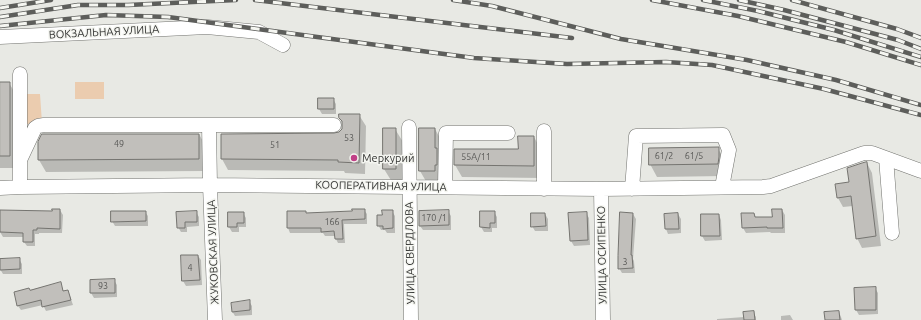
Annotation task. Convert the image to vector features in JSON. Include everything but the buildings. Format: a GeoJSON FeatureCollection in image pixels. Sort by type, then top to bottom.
{"type":"FeatureCollection","features":[{"type":"Feature","properties":{"kind":"street","name":"ВОКЗАЛЬНАЯ УЛИЦА"},"geometry":{"type":"LineString","coordinates":[[0,37],[207,27],[258,32],[284,45]]}},
{"type":"Feature","properties":{"kind":"street"},"geometry":{"type":"LineString","coordinates":[[20,74],[20,187]]}},
{"type":"Feature","properties":{"kind":"street","name":"ЖУКОВСКАЯ УЛИЦА"},"geometry":{"type":"LineString","coordinates":[[209,125],[215,320]]}},
{"type":"Feature","properties":{"kind":"street"},"geometry":{"type":"LineString","coordinates":[[20,160],[35,128],[38,126],[334,125]]}},
{"type":"Feature","properties":{"kind":"street","name":"УЛИЦА СВЕРДЛОВА"},"geometry":{"type":"LineString","coordinates":[[409,126],[411,320]]}},
{"type":"Feature","properties":{"kind":"street"},"geometry":{"type":"LineString","coordinates":[[544,131],[544,189]]}},
{"type":"Feature","properties":{"kind":"street"},"geometry":{"type":"LineString","coordinates":[[445,187],[446,133],[508,133]]}},
{"type":"Feature","properties":{"kind":"street"},"geometry":{"type":"LineString","coordinates":[[632,189],[636,136],[723,135],[729,150],[722,188]]}},
{"type":"Feature","properties":{"kind":"street","name":"КООПЕРАТИВНАЯ УЛИЦА"},"geometry":{"type":"LineString","coordinates":[[0,188],[210,185],[409,186],[601,190],[763,187],[771,186],[864,153],[872,153],[921,171]]}},
{"type":"Feature","properties":{"kind":"street"},"geometry":{"type":"LineString","coordinates":[[886,158],[892,233]]}},
{"type":"Feature","properties":{"kind":"street","name":"УЛИЦА ОСИПЕНКО"},"geometry":{"type":"LineString","coordinates":[[601,190],[603,320]]}},
{"type":"Feature","properties":{"kind":"shaded area"},"geometry":{"type":"Polygon","coordinates":[[[75,82],[104,82],[104,99],[75,99],[75,82]]]}},
{"type":"Feature","properties":{"kind":"shaded area"},"geometry":{"type":"Polygon","coordinates":[[[25,94],[40,94],[42,123],[27,124],[25,94]]]}},
{"type":"Feature","properties":{"kind":"railway"},"geometry":{"type":"LineString","coordinates":[[0,8],[51,0]]}},
{"type":"Feature","properties":{"kind":"railway"},"geometry":{"type":"LineString","coordinates":[[0,17],[78,5],[128,5],[236,0]]}},
{"type":"Feature","properties":{"kind":"railway"},"geometry":{"type":"LineString","coordinates":[[255,0],[572,38]]}},
{"type":"Feature","properties":{"kind":"railway"},"geometry":{"type":"LineString","coordinates":[[453,0],[492,6],[621,39],[747,60],[836,80],[921,105]]}},
{"type":"Feature","properties":{"kind":"railway"},"geometry":{"type":"LineString","coordinates":[[652,0],[738,16],[846,42],[921,65]]}},
{"type":"Feature","properties":{"kind":"railway"},"geometry":{"type":"LineString","coordinates":[[703,0],[758,11],[834,30],[921,57]]}},
{"type":"Feature","properties":{"kind":"railway"},"geometry":{"type":"LineString","coordinates":[[739,0],[784,10],[898,40],[921,49]]}},
{"type":"Feature","properties":{"kind":"railway"},"geometry":{"type":"LineString","coordinates":[[792,0],[897,29],[921,38]]}},
{"type":"Feature","properties":{"kind":"railway"},"geometry":{"type":"LineString","coordinates":[[0,26],[106,15],[168,17],[474,58],[567,64],[666,62],[712,65],[824,89],[921,115]]}},
{"type":"Feature","properties":{"kind":"place","name":"Меркурий"},"geometry":{"type":"Point","coordinates":[354,158]}}]}
